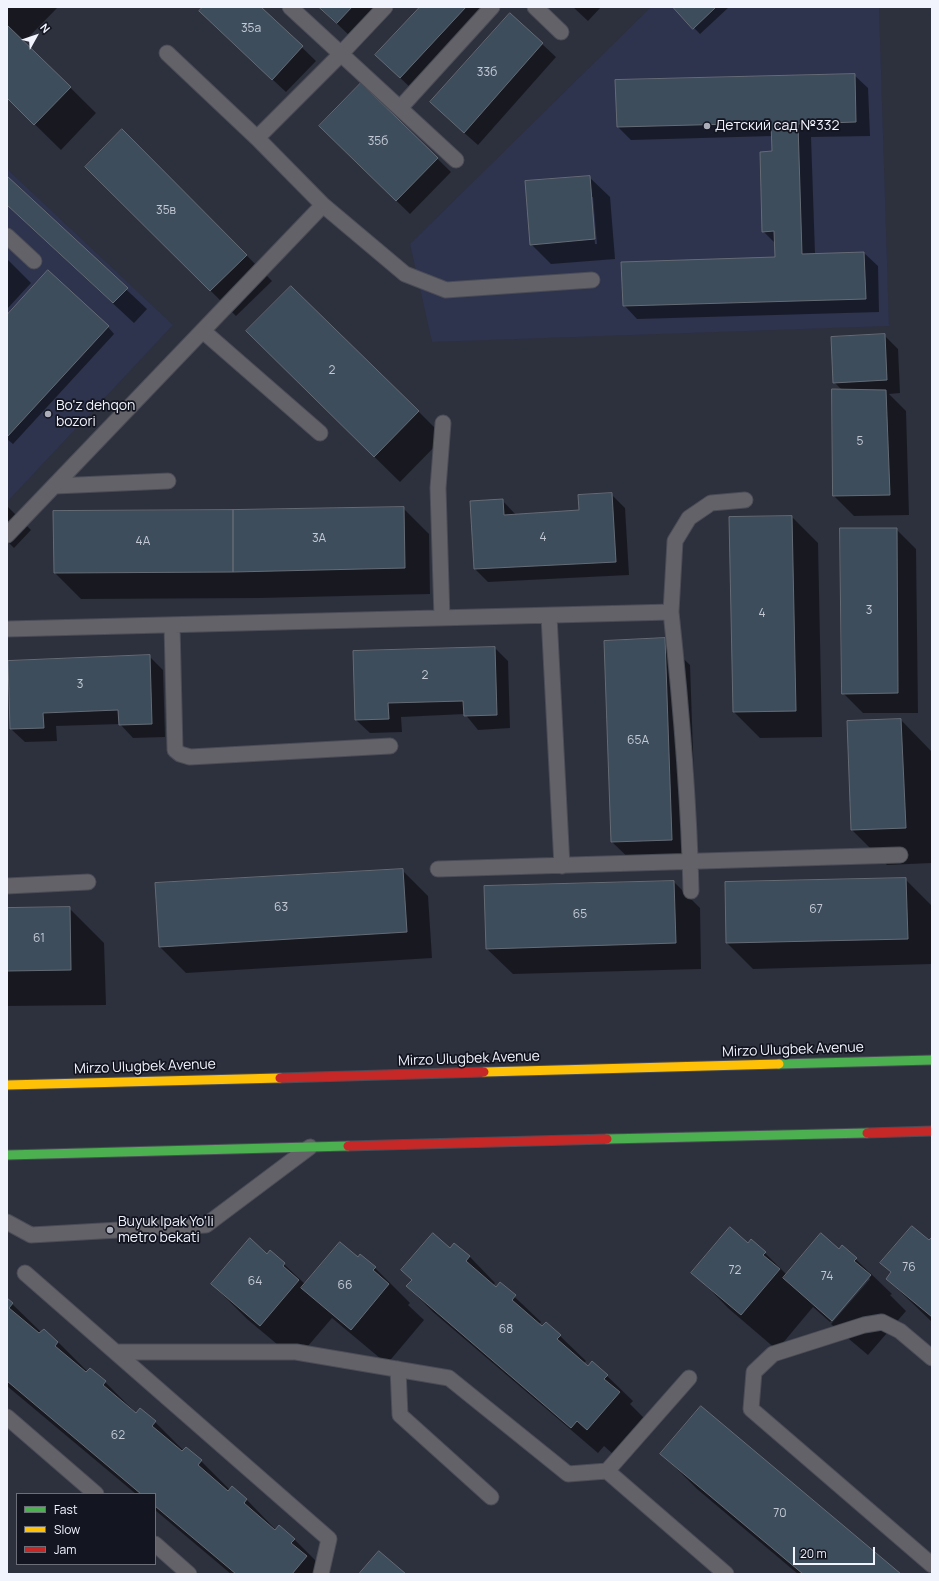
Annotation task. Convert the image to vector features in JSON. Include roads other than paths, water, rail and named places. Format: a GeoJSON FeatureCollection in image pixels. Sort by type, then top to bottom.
{"type":"FeatureCollection","features":[{"type":"Feature","properties":{"kind":"main road","name":"Mirzo Ulugbek Avenue"},"geometry":{"type":"LineString","coordinates":[[7,1085],[932,1060]]}},
{"type":"Feature","properties":{"kind":"main road"},"geometry":{"type":"LineString","coordinates":[[7,1155],[932,1131]]}},
{"type":"Feature","properties":{"kind":"lane"},"geometry":{"type":"LineString","coordinates":[[290,7],[456,160]]}},
{"type":"Feature","properties":{"kind":"lane"},"geometry":{"type":"LineString","coordinates":[[257,138],[341,54],[385,7]]}},
{"type":"Feature","properties":{"kind":"lane"},"geometry":{"type":"LineString","coordinates":[[400,108],[492,7]]}},
{"type":"Feature","properties":{"kind":"lane"},"geometry":{"type":"LineString","coordinates":[[535,7],[561,32]]}},
{"type":"Feature","properties":{"kind":"lane"},"geometry":{"type":"LineString","coordinates":[[167,53],[257,138],[323,205],[405,274],[446,290],[592,280]]}},
{"type":"Feature","properties":{"kind":"lane"},"geometry":{"type":"LineString","coordinates":[[7,535],[323,205]]}},
{"type":"Feature","properties":{"kind":"lane"},"geometry":{"type":"LineString","coordinates":[[7,236],[34,261]]}},
{"type":"Feature","properties":{"kind":"lane"},"geometry":{"type":"LineString","coordinates":[[202,331],[320,433]]}},
{"type":"Feature","properties":{"kind":"lane"},"geometry":{"type":"LineString","coordinates":[[442,618],[438,488],[443,423]]}},
{"type":"Feature","properties":{"kind":"lane"},"geometry":{"type":"LineString","coordinates":[[54,486],[168,482]]}},
{"type":"Feature","properties":{"kind":"lane"},"geometry":{"type":"LineString","coordinates":[[691,891],[690,831],[681,700],[671,612],[675,541],[689,518],[711,503],[745,500]]}},
{"type":"Feature","properties":{"kind":"lane"},"geometry":{"type":"LineString","coordinates":[[7,629],[671,612]]}},
{"type":"Feature","properties":{"kind":"lane"},"geometry":{"type":"LineString","coordinates":[[549,616],[562,866]]}},
{"type":"Feature","properties":{"kind":"lane"},"geometry":{"type":"LineString","coordinates":[[172,625],[175,750],[180,754],[190,757],[390,746]]}},
{"type":"Feature","properties":{"kind":"lane"},"geometry":{"type":"LineString","coordinates":[[438,869],[900,855]]}},
{"type":"Feature","properties":{"kind":"lane"},"geometry":{"type":"LineString","coordinates":[[7,886],[88,882]]}},
{"type":"Feature","properties":{"kind":"lane"},"geometry":{"type":"LineString","coordinates":[[7,1222],[31,1235],[206,1225],[311,1147]]}},
{"type":"Feature","properties":{"kind":"lane"},"geometry":{"type":"LineString","coordinates":[[26,1272],[329,1539],[321,1574]]}},
{"type":"Feature","properties":{"kind":"lane"},"geometry":{"type":"LineString","coordinates":[[932,1358],[900,1331],[882,1322],[864,1325],[773,1354],[754,1372],[751,1409],[932,1565]]}},
{"type":"Feature","properties":{"kind":"lane"},"geometry":{"type":"LineString","coordinates":[[116,1352],[296,1352],[449,1378],[568,1474],[607,1471],[690,1378]]}},
{"type":"Feature","properties":{"kind":"lane"},"geometry":{"type":"LineString","coordinates":[[398,1369],[400,1415],[491,1497]]}},
{"type":"Feature","properties":{"kind":"lane"},"geometry":{"type":"LineString","coordinates":[[7,1417],[95,1493]]}},
{"type":"Feature","properties":{"kind":"lane"},"geometry":{"type":"LineString","coordinates":[[607,1471],[726,1574]]}},
{"type":"Feature","properties":{"kind":"lane"},"geometry":{"type":"LineString","coordinates":[[156,1545],[189,1574]]}},
{"type":"Feature","properties":{"kind":"place","name":"Детский сад №332"},"geometry":{"type":"Point","coordinates":[707,126]}},
{"type":"Feature","properties":{"kind":"place","name":"Bo'z dehqon bozori"},"geometry":{"type":"Point","coordinates":[48,414]}},
{"type":"Feature","properties":{"kind":"place","name":"Buyuk Ipak Yo'li metro bekati"},"geometry":{"type":"Point","coordinates":[110,1230]}}]}
